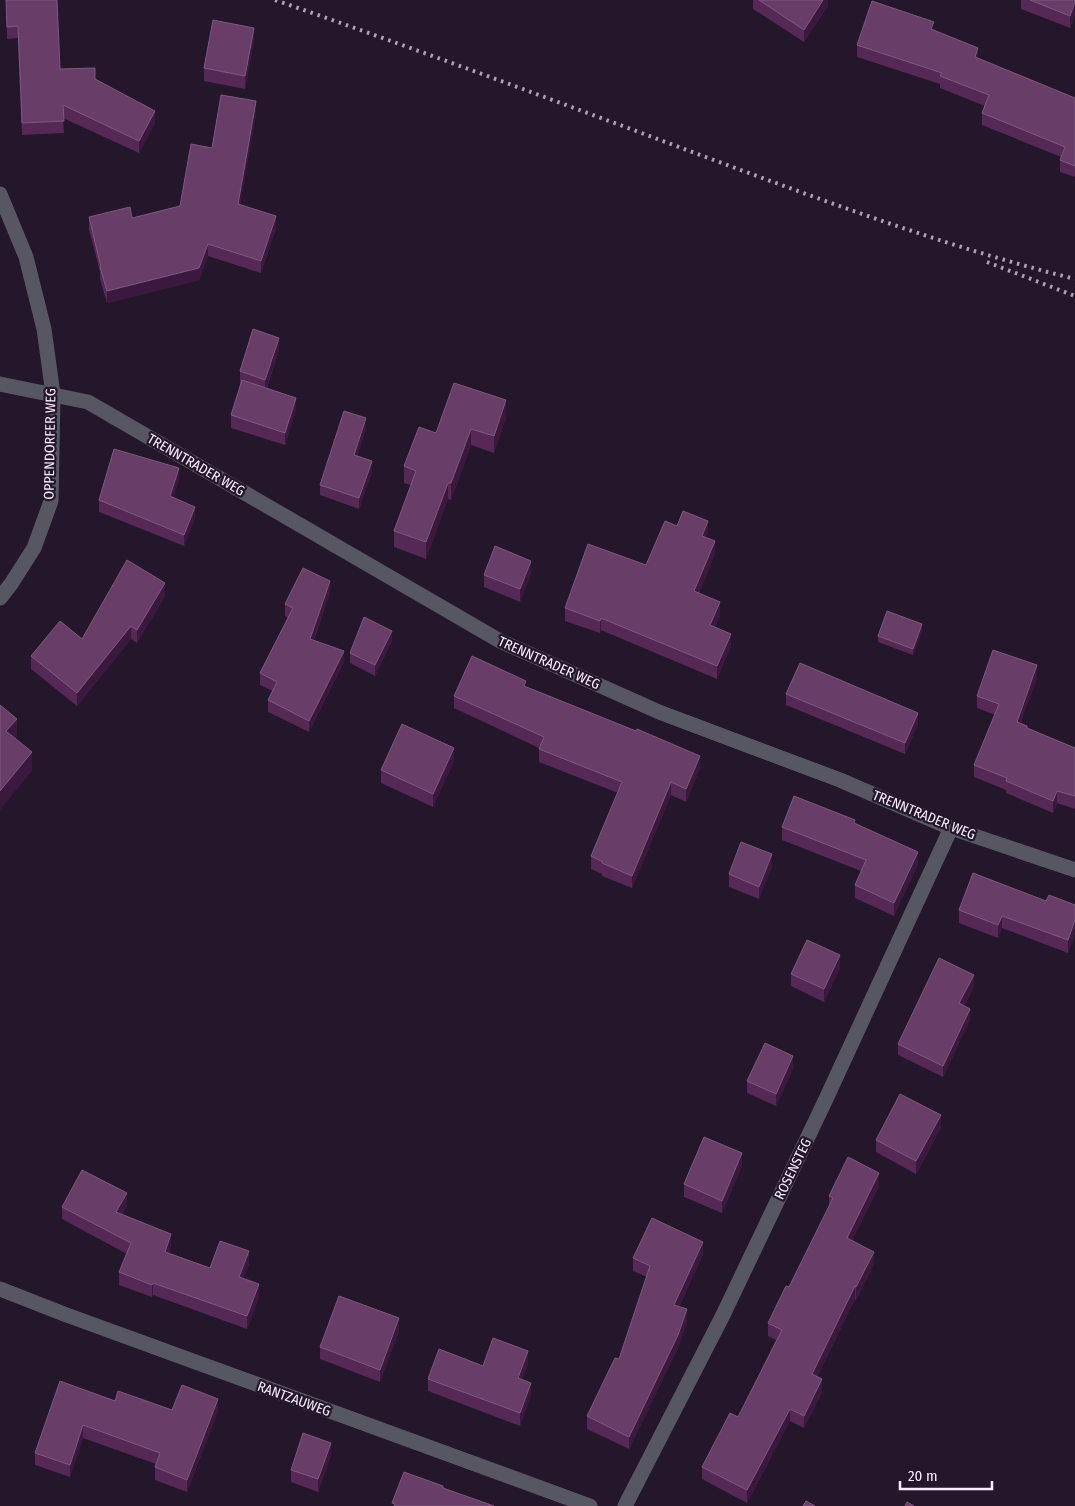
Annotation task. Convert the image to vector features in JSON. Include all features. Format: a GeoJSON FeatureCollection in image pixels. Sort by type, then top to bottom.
{"type":"FeatureCollection","features":[{"type":"Feature","properties":{"kind":"street","name":"OPPENDORFER WEG"},"geometry":{"type":"LineString","coordinates":[[0,194],[26,257],[44,329],[53,394],[51,501],[34,548],[0,598]]}},
{"type":"Feature","properties":{"kind":"street","name":"TRENNTRADER WEG"},"geometry":{"type":"LineString","coordinates":[[0,384],[88,402],[500,641],[659,712],[840,780],[951,828],[1075,870]]}},
{"type":"Feature","properties":{"kind":"street","name":"ROSENSTEG"},"geometry":{"type":"LineString","coordinates":[[625,1506],[727,1306],[830,1090],[951,828]]}},
{"type":"Feature","properties":{"kind":"street","name":"RANTZAUWEG"},"geometry":{"type":"LineString","coordinates":[[0,1289],[590,1506]]}},
{"type":"Feature","properties":{"kind":"building"},"geometry":{"type":"Polygon","coordinates":[[[6,0],[57,0],[60,69],[95,68],[95,79],[155,111],[139,141],[63,105],[64,121],[22,123],[18,26],[7,27],[6,0]]]}},
{"type":"Feature","properties":{"kind":"building"},"geometry":{"type":"Polygon","coordinates":[[[759,0],[823,0],[804,30],[759,0]]]}},
{"type":"Feature","properties":{"kind":"building"},"geometry":{"type":"Polygon","coordinates":[[[1030,0],[1075,0],[1075,2],[1070,16],[1030,0]]]}},
{"type":"Feature","properties":{"kind":"building"},"geometry":{"type":"Polygon","coordinates":[[[872,1],[934,22],[931,29],[978,48],[975,57],[1075,98],[1075,166],[1060,160],[1065,147],[982,113],[989,95],[940,76],[942,73],[857,45],[872,1]]]}},
{"type":"Feature","properties":{"kind":"building"},"geometry":{"type":"Polygon","coordinates":[[[213,20],[254,28],[245,76],[204,68],[213,20]]]}},
{"type":"Feature","properties":{"kind":"building"},"geometry":{"type":"Polygon","coordinates":[[[221,95],[256,101],[238,204],[276,216],[261,261],[208,244],[199,268],[107,291],[89,217],[130,207],[132,218],[180,206],[191,144],[212,148],[221,95]]]}},
{"type":"Feature","properties":{"kind":"building"},"geometry":{"type":"Polygon","coordinates":[[[253,329],[279,338],[265,380],[240,371],[253,329]]]}},
{"type":"Feature","properties":{"kind":"building"},"geometry":{"type":"Polygon","coordinates":[[[242,380],[296,398],[285,433],[231,415],[242,380]]]}},
{"type":"Feature","properties":{"kind":"building"},"geometry":{"type":"Polygon","coordinates":[[[454,383],[506,400],[494,436],[471,429],[426,542],[394,531],[416,471],[404,466],[419,427],[436,433],[454,383]]]}},
{"type":"Feature","properties":{"kind":"building"},"geometry":{"type":"Polygon","coordinates":[[[344,411],[366,418],[354,455],[372,461],[359,498],[320,485],[344,411]]]}},
{"type":"Feature","properties":{"kind":"building"},"geometry":{"type":"Polygon","coordinates":[[[114,449],[179,468],[170,496],[195,507],[184,535],[99,500],[114,449]]]}},
{"type":"Feature","properties":{"kind":"building"},"geometry":{"type":"Polygon","coordinates":[[[683,511],[708,521],[702,536],[715,541],[694,591],[720,602],[710,625],[731,634],[717,666],[601,618],[600,621],[565,608],[588,544],[646,565],[665,521],[677,526],[683,511]]]}},
{"type":"Feature","properties":{"kind":"building"},"geometry":{"type":"Polygon","coordinates":[[[495,546],[531,561],[520,589],[484,575],[495,546]]]}},
{"type":"Feature","properties":{"kind":"building"},"geometry":{"type":"Polygon","coordinates":[[[127,560],[165,583],[137,630],[131,626],[77,693],[31,656],[60,621],[82,639],[127,560]]]}},
{"type":"Feature","properties":{"kind":"building"},"geometry":{"type":"Polygon","coordinates":[[[303,568],[330,581],[310,639],[344,651],[309,721],[268,700],[277,682],[260,673],[293,608],[285,604],[303,568]]]}},
{"type":"Feature","properties":{"kind":"building"},"geometry":{"type":"Polygon","coordinates":[[[887,611],[922,624],[913,649],[878,636],[887,611]]]}},
{"type":"Feature","properties":{"kind":"building"},"geometry":{"type":"Polygon","coordinates":[[[364,617],[392,631],[375,665],[350,653],[364,617]]]}},
{"type":"Feature","properties":{"kind":"building"},"geometry":{"type":"Polygon","coordinates":[[[993,650],[1037,665],[1017,722],[1075,748],[1075,796],[1057,791],[1053,801],[1006,781],[1007,778],[974,765],[999,704],[977,696],[993,650]]]}},
{"type":"Feature","properties":{"kind":"building"},"geometry":{"type":"Polygon","coordinates":[[[472,656],[526,681],[524,686],[636,731],[637,729],[700,756],[686,789],[671,782],[632,876],[591,856],[622,782],[539,749],[544,737],[454,696],[472,656]]]}},
{"type":"Feature","properties":{"kind":"building"},"geometry":{"type":"Polygon","coordinates":[[[800,663],[918,713],[905,743],[786,694],[800,663]]]}},
{"type":"Feature","properties":{"kind":"building"},"geometry":{"type":"Polygon","coordinates":[[[0,705],[17,719],[6,731],[32,752],[0,791],[0,705]]]}},
{"type":"Feature","properties":{"kind":"building"},"geometry":{"type":"Polygon","coordinates":[[[402,724],[454,748],[433,794],[381,770],[402,724]]]}},
{"type":"Feature","properties":{"kind":"building"},"geometry":{"type":"Polygon","coordinates":[[[794,796],[855,820],[854,823],[918,852],[894,903],[855,885],[866,860],[782,827],[794,796]]]}},
{"type":"Feature","properties":{"kind":"building"},"geometry":{"type":"Polygon","coordinates":[[[741,842],[772,854],[759,887],[729,874],[741,842]]]}},
{"type":"Feature","properties":{"kind":"building"},"geometry":{"type":"Polygon","coordinates":[[[973,873],[1046,901],[1049,895],[1075,905],[1075,920],[1068,940],[1002,916],[998,925],[959,910],[973,873]]]}},
{"type":"Feature","properties":{"kind":"building"},"geometry":{"type":"Polygon","coordinates":[[[807,940],[840,955],[824,989],[791,974],[807,940]]]}},
{"type":"Feature","properties":{"kind":"building"},"geometry":{"type":"Polygon","coordinates":[[[939,958],[974,975],[959,1003],[970,1009],[943,1066],[898,1044],[939,958]]]}},
{"type":"Feature","properties":{"kind":"building"},"geometry":{"type":"Polygon","coordinates":[[[765,1043],[793,1056],[776,1094],[747,1081],[765,1043]]]}},
{"type":"Feature","properties":{"kind":"building"},"geometry":{"type":"Polygon","coordinates":[[[900,1094],[941,1115],[916,1161],[876,1140],[900,1094]]]}},
{"type":"Feature","properties":{"kind":"building"},"geometry":{"type":"Polygon","coordinates":[[[704,1137],[742,1153],[722,1201],[684,1184],[704,1137]]]}},
{"type":"Feature","properties":{"kind":"building"},"geometry":{"type":"Polygon","coordinates":[[[848,1157],[879,1173],[847,1238],[874,1252],[855,1286],[812,1374],[822,1379],[804,1416],[790,1409],[747,1490],[702,1467],[730,1413],[738,1417],[782,1330],[768,1323],[786,1286],[789,1287],[833,1198],[829,1196],[848,1157]]]}},
{"type":"Feature","properties":{"kind":"building"},"geometry":{"type":"Polygon","coordinates":[[[82,1170],[127,1193],[116,1212],[171,1234],[165,1252],[210,1268],[220,1241],[249,1251],[239,1277],[259,1284],[247,1316],[153,1283],[152,1285],[119,1272],[131,1243],[62,1207],[82,1170]]]}},
{"type":"Feature","properties":{"kind":"building"},"geometry":{"type":"Polygon","coordinates":[[[652,1218],[703,1242],[674,1305],[687,1309],[678,1335],[629,1437],[587,1416],[615,1358],[619,1359],[650,1266],[633,1258],[652,1218]]]}},
{"type":"Feature","properties":{"kind":"building"},"geometry":{"type":"Polygon","coordinates":[[[339,1296],[399,1318],[380,1370],[320,1347],[339,1296]]]}},
{"type":"Feature","properties":{"kind":"building"},"geometry":{"type":"Polygon","coordinates":[[[493,1338],[528,1351],[518,1378],[531,1383],[520,1413],[428,1379],[439,1349],[483,1366],[493,1338]]]}},
{"type":"Feature","properties":{"kind":"building"},"geometry":{"type":"Polygon","coordinates":[[[60,1381],[115,1401],[118,1391],[172,1410],[182,1385],[218,1399],[187,1480],[155,1467],[160,1453],[83,1425],[70,1465],[35,1453],[60,1381]]]}},
{"type":"Feature","properties":{"kind":"building"},"geometry":{"type":"Polygon","coordinates":[[[303,1433],[331,1443],[318,1479],[291,1470],[303,1433]]]}},
{"type":"Feature","properties":{"kind":"building"},"geometry":{"type":"Polygon","coordinates":[[[404,1472],[494,1506],[394,1506],[395,1504],[392,1503],[404,1472]]]}},
{"type":"Feature","properties":{"kind":"building"},"geometry":{"type":"Polygon","coordinates":[[[806,1501],[815,1506],[803,1506],[806,1501]]]}},
{"type":"Feature","properties":{"kind":"building"},"geometry":{"type":"Polygon","coordinates":[[[907,1502],[914,1506],[905,1506],[907,1502]]]}},
{"type":"Feature","properties":{"kind":"railway"},"geometry":{"type":"LineString","coordinates":[[275,0],[490,77],[841,207],[980,253],[1075,279]]}},
{"type":"Feature","properties":{"kind":"railway"},"geometry":{"type":"LineString","coordinates":[[987,262],[1075,296]]}}]}
